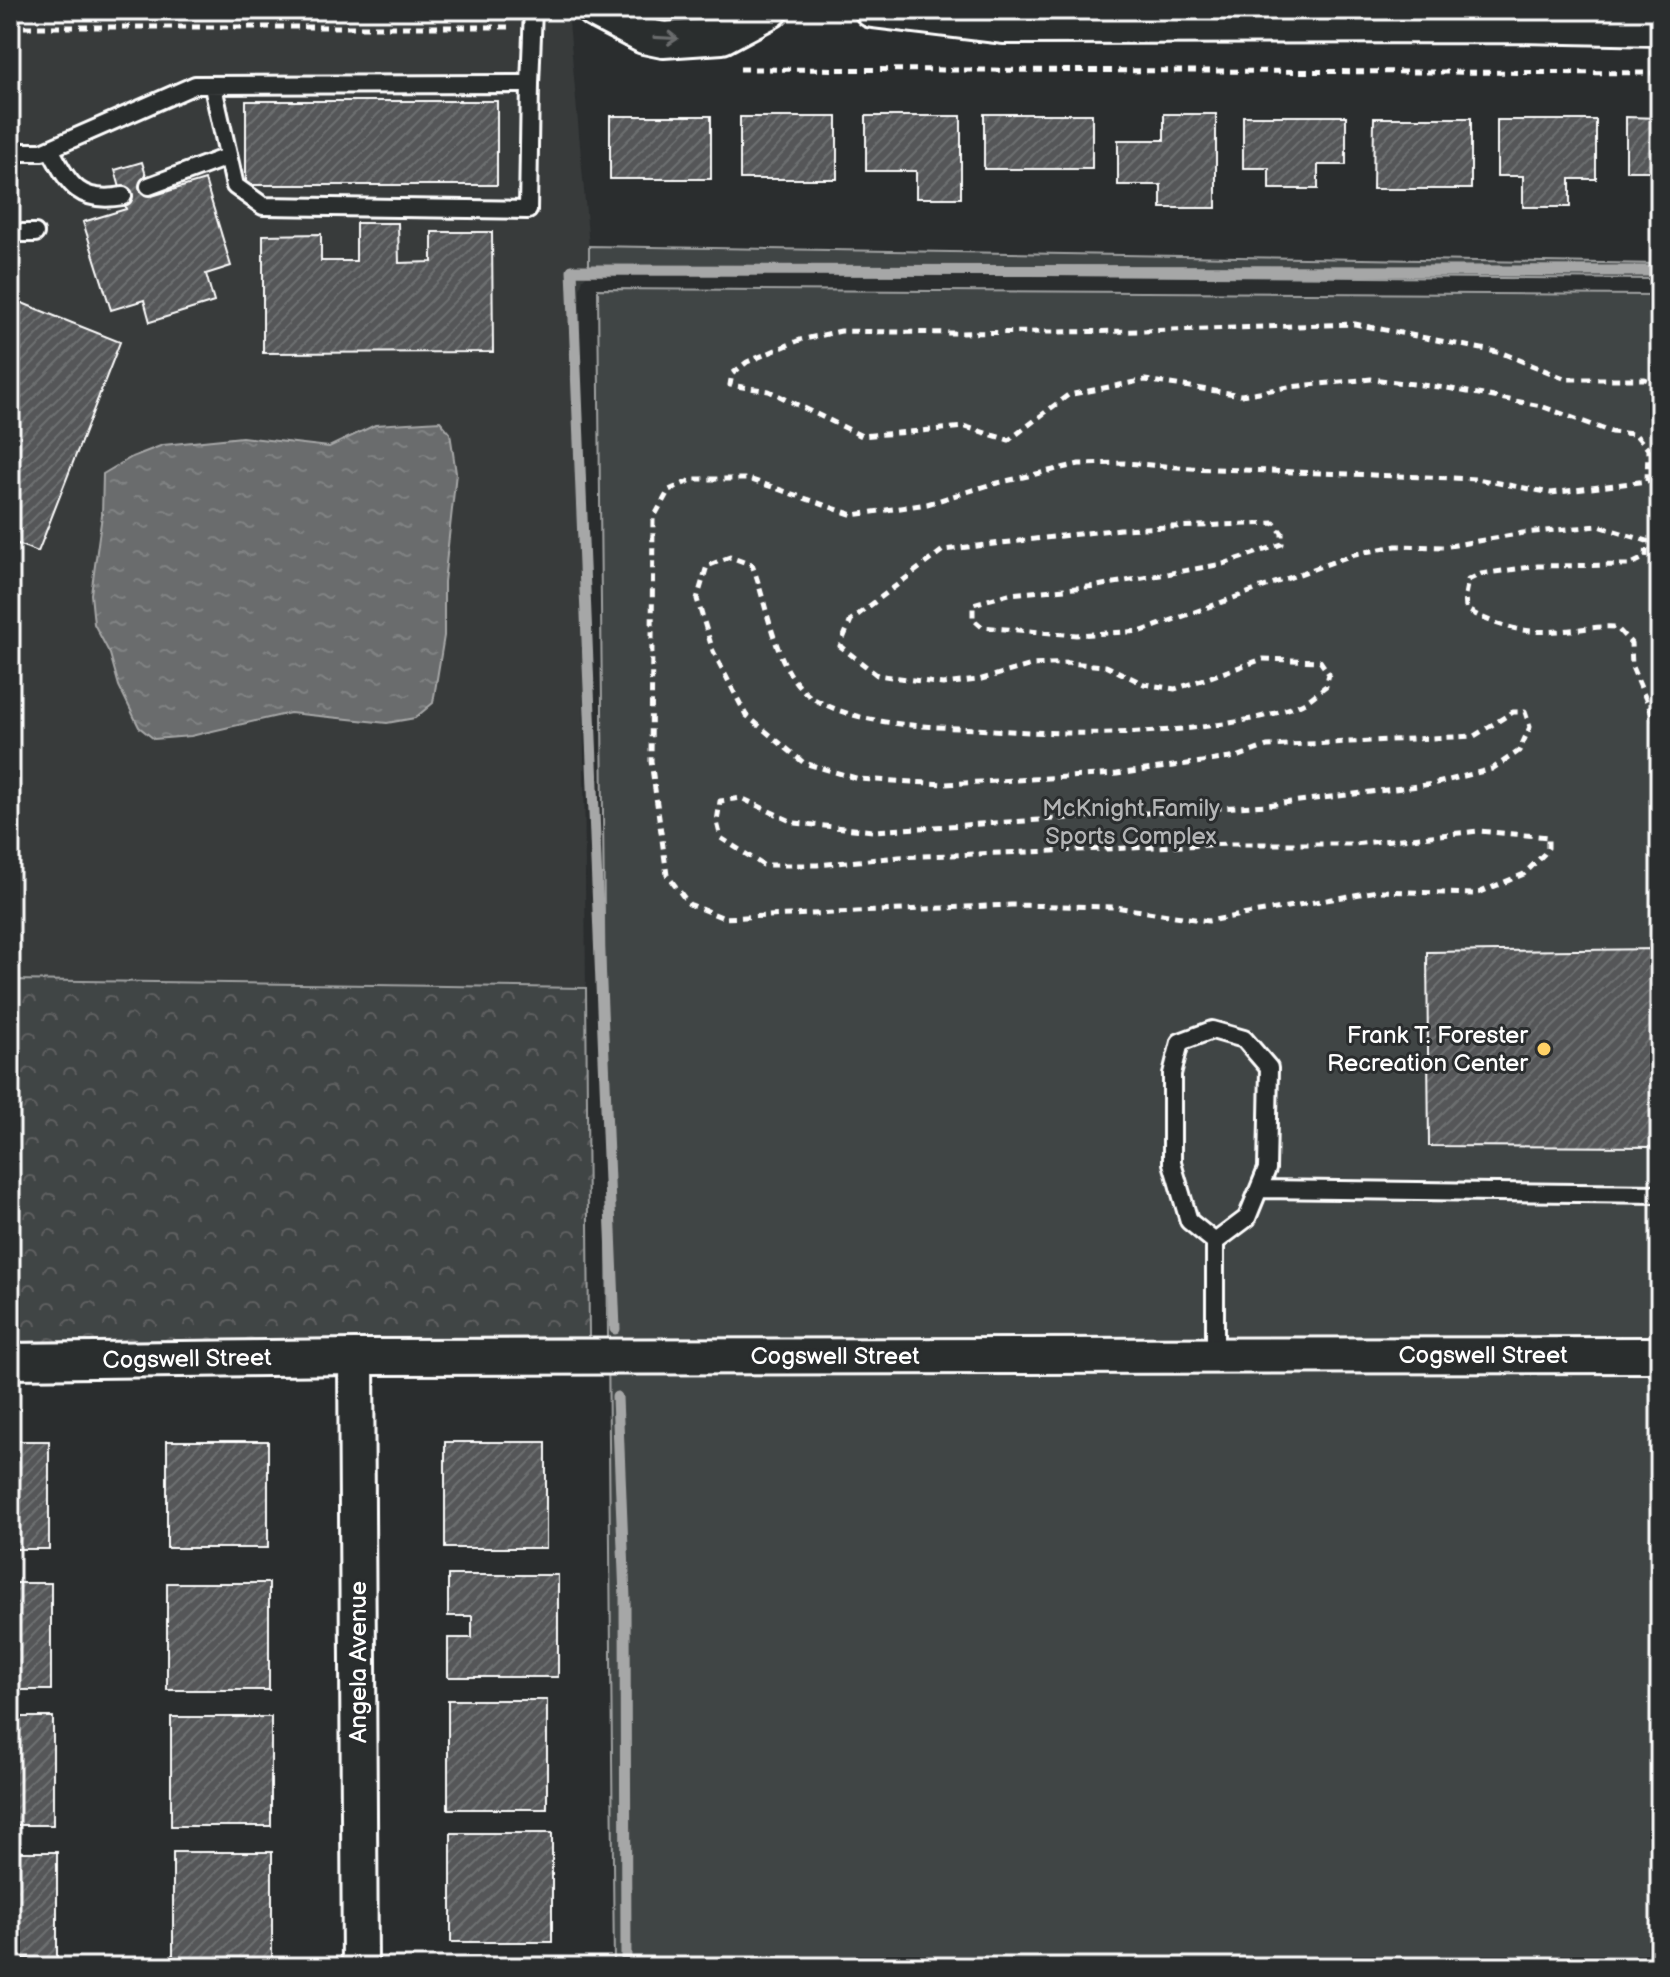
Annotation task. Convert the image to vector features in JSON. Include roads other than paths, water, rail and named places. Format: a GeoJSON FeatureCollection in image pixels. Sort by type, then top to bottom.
{"type":"FeatureCollection","features":[{"type":"Feature","properties":{"kind":"street"},"geometry":{"type":"LineString","coordinates":[[594,10],[644,36],[663,40],[722,36],[771,10]]}},
{"type":"Feature","properties":{"kind":"street"},"geometry":{"type":"LineString","coordinates":[[872,10],[1003,26],[1521,25],[1660,28]]}},
{"type":"Feature","properties":{"kind":"street","name":"Cogswell Street"},"geometry":{"type":"LineString","coordinates":[[10,1361],[356,1357],[1660,1355]]}},
{"type":"Feature","properties":{"kind":"street","name":"Angela Avenue"},"geometry":{"type":"LineString","coordinates":[[356,1357],[360,1967]]}},
{"type":"Feature","properties":{"kind":"lane"},"geometry":{"type":"LineString","coordinates":[[213,87],[235,186],[263,206],[528,210],[533,19]]}},
{"type":"Feature","properties":{"kind":"lane"},"geometry":{"type":"LineString","coordinates":[[10,152],[42,152],[195,85],[530,84]]}},
{"type":"Feature","properties":{"kind":"lane"},"geometry":{"type":"LineString","coordinates":[[50,149],[68,181],[81,193],[101,200],[123,196]]}},
{"type":"Feature","properties":{"kind":"lane"},"geometry":{"type":"LineString","coordinates":[[149,186],[227,157]]}},
{"type":"Feature","properties":{"kind":"lane"},"geometry":{"type":"LineString","coordinates":[[10,233],[35,233]]}},
{"type":"Feature","properties":{"kind":"lane"},"geometry":{"type":"LineString","coordinates":[[1212,1030],[1244,1039],[1269,1068],[1267,1169],[1247,1218],[1215,1242],[1189,1221],[1172,1163],[1172,1074],[1180,1042],[1212,1030]]}},
{"type":"Feature","properties":{"kind":"lane"},"geometry":{"type":"LineString","coordinates":[[1260,1189],[1660,1194]]}},
{"type":"Feature","properties":{"kind":"lane"},"geometry":{"type":"LineString","coordinates":[[1215,1242],[1215,1355]]}},
{"type":"Feature","properties":{"kind":"water"},"geometry":{"type":"Polygon","coordinates":[[[440,421],[450,433],[456,473],[444,582],[444,636],[433,703],[415,718],[387,723],[290,713],[191,736],[154,739],[139,727],[119,686],[110,654],[94,624],[91,594],[102,515],[103,474],[132,457],[163,445],[242,437],[329,447],[375,425],[440,421]]]}},
{"type":"Feature","properties":{"kind":"waterway"},"geometry":{"type":"LineString","coordinates":[[615,1329],[572,270],[1660,271]]}},
{"type":"Feature","properties":{"kind":"waterway"},"geometry":{"type":"LineString","coordinates":[[617,1397],[625,1598],[626,1967]]}},
{"type":"Feature","properties":{"kind":"place","name":"Frank T. Forester Recreation Center"},"geometry":{"type":"Point","coordinates":[1544,1049]}},
{"type":"Feature","properties":{"kind":"park label","name":"McKnight Family Sports Complex"},"geometry":{"type":"Point","coordinates":[1131,822]}}]}
